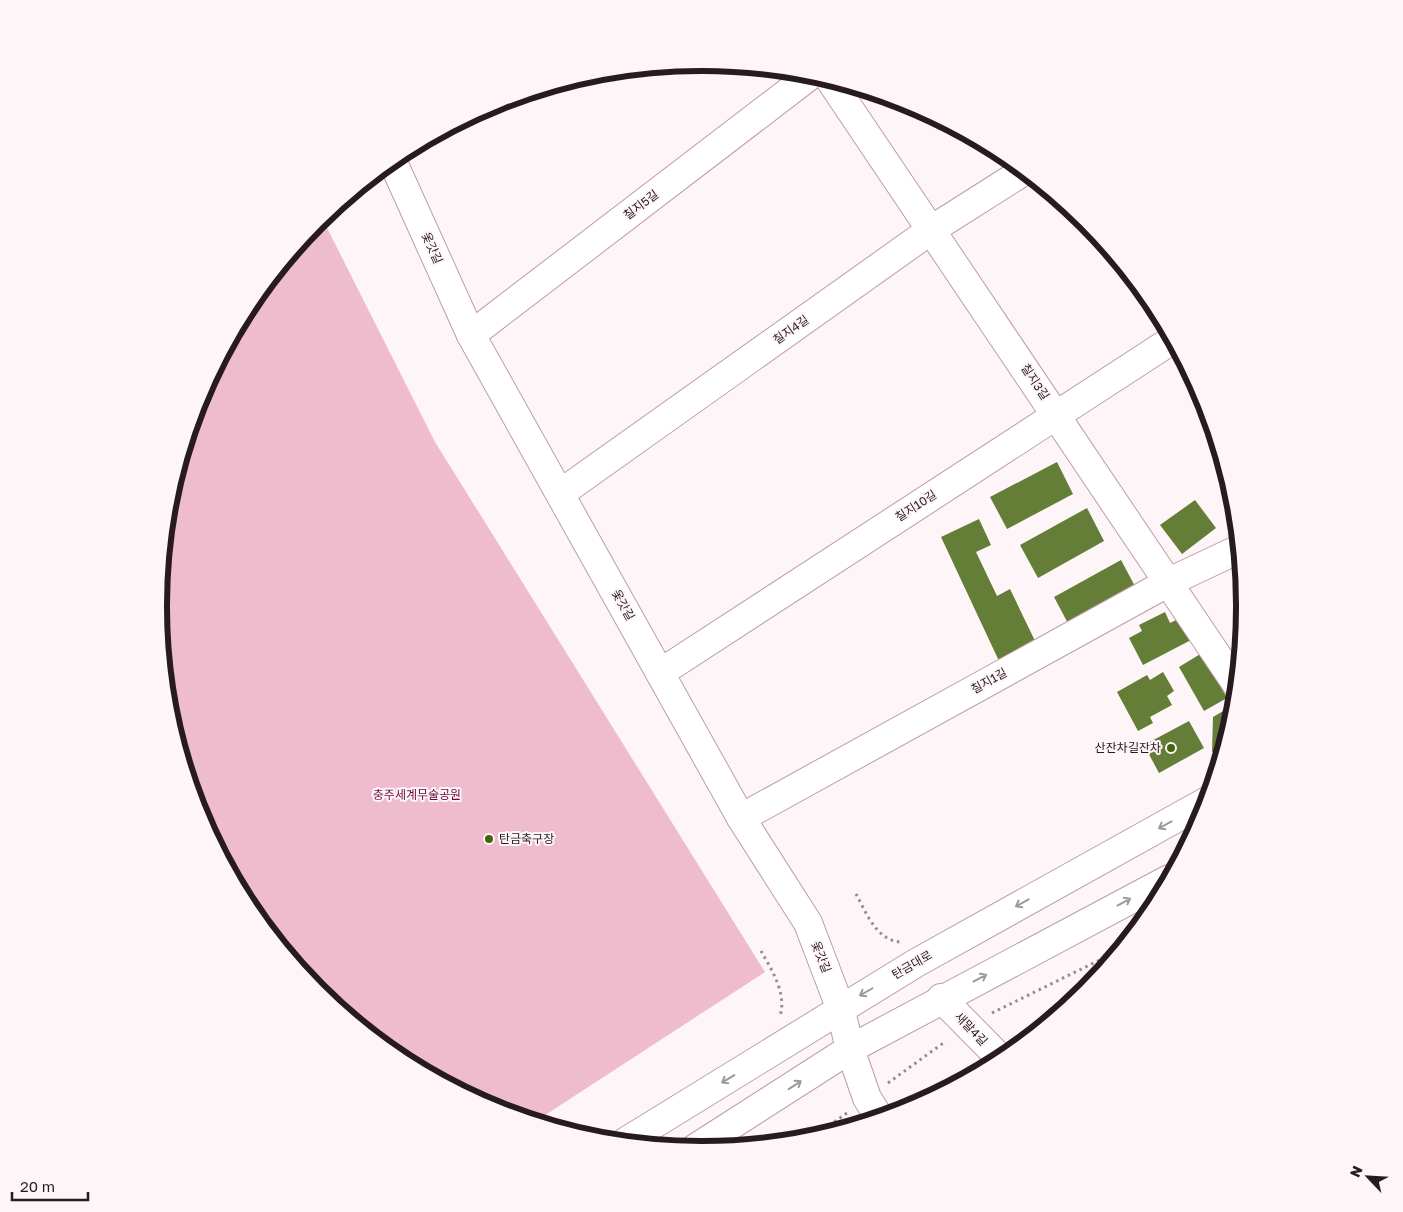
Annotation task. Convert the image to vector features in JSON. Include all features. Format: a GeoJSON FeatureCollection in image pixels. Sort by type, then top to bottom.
{"type":"FeatureCollection","features":[{"type":"Feature","properties":{"kind":"street","name":"칠지5길"},"geometry":{"type":"LineString","coordinates":[[471,335],[802,81]]}},
{"type":"Feature","properties":{"kind":"street","name":"칠지3길"},"geometry":{"type":"LineString","coordinates":[[835,88],[1057,414],[1232,677]]}},
{"type":"Feature","properties":{"kind":"street","name":"옻갓길"},"geometry":{"type":"LineString","coordinates":[[395,167],[471,335],[741,818],[808,923],[840,1007],[850,1049],[868,1098],[876,1111]]}},
{"type":"Feature","properties":{"kind":"street","name":"칠지4길"},"geometry":{"type":"LineString","coordinates":[[561,493],[932,230],[1018,175]]}},
{"type":"Feature","properties":{"kind":"street","name":"칠지10길"},"geometry":{"type":"LineString","coordinates":[[660,673],[1167,343]]}},
{"type":"Feature","properties":{"kind":"street","name":"칠지1길"},"geometry":{"type":"LineString","coordinates":[[741,818],[1168,582],[1233,552]]}},
{"type":"Feature","properties":{"kind":"street","name":"탄금대로"},"geometry":{"type":"LineString","coordinates":[[634,1136],[768,1055],[840,1007],[1198,806]]}},
{"type":"Feature","properties":{"kind":"street"},"geometry":{"type":"LineString","coordinates":[[707,1141],[850,1049],[942,998],[1157,885]]}},
{"type":"Feature","properties":{"kind":"street","name":"새말4길"},"geometry":{"type":"LineString","coordinates":[[942,998],[995,1053]]}},
{"type":"Feature","properties":{"kind":"green space","name":"충주세계무술공원"},"geometry":{"type":"Polygon","coordinates":[[[326,225],[435,442],[765,972],[543,1116],[465,1086],[404,1051],[376,1030],[349,1008],[299,959],[277,932],[238,873],[207,811],[195,778],[177,710],[171,676],[168,641],[168,571],[171,536],[185,468],[195,434],[207,401],[222,369],[238,339],[277,280],[299,253],[326,225]]]}},
{"type":"Feature","properties":{"kind":"building"},"geometry":{"type":"Polygon","coordinates":[[[1057,462],[1073,494],[1007,529],[990,497],[1057,462]]]}},
{"type":"Feature","properties":{"kind":"building"},"geometry":{"type":"Polygon","coordinates":[[[1195,500],[1216,528],[1182,554],[1160,525],[1195,500]]]}},
{"type":"Feature","properties":{"kind":"building"},"geometry":{"type":"Polygon","coordinates":[[[1087,508],[1104,541],[1038,578],[1020,545],[1087,508]]]}},
{"type":"Feature","properties":{"kind":"building"},"geometry":{"type":"Polygon","coordinates":[[[979,519],[991,545],[976,552],[997,596],[1010,589],[1036,643],[999,661],[941,537],[979,519]]]}},
{"type":"Feature","properties":{"kind":"building"},"geometry":{"type":"Polygon","coordinates":[[[1121,560],[1138,592],[1071,629],[1054,597],[1121,560]]]}},
{"type":"Feature","properties":{"kind":"building"},"geometry":{"type":"Polygon","coordinates":[[[1165,612],[1170,623],[1182,617],[1193,639],[1143,665],[1129,638],[1142,631],[1139,625],[1165,612]]]}},
{"type":"Feature","properties":{"kind":"building"},"geometry":{"type":"Polygon","coordinates":[[[1202,653],[1227,698],[1204,711],[1179,667],[1202,653]]]}},
{"type":"Feature","properties":{"kind":"building"},"geometry":{"type":"Polygon","coordinates":[[[1163,672],[1174,691],[1167,696],[1172,705],[1150,717],[1153,723],[1138,731],[1117,692],[1147,675],[1150,680],[1163,672]]]}},
{"type":"Feature","properties":{"kind":"building"},"geometry":{"type":"Polygon","coordinates":[[[1226,709],[1216,750],[1212,752],[1213,717],[1226,709]]]}},
{"type":"Feature","properties":{"kind":"building"},"geometry":{"type":"Polygon","coordinates":[[[1189,721],[1204,748],[1159,773],[1144,745],[1189,721]]]}},
{"type":"Feature","properties":{"kind":"place","name":"산잔차길잔차"},"geometry":{"type":"Point","coordinates":[1171,748]}},
{"type":"Feature","properties":{"kind":"place","name":"탄금축구장"},"geometry":{"type":"Point","coordinates":[489,839]}}]}
